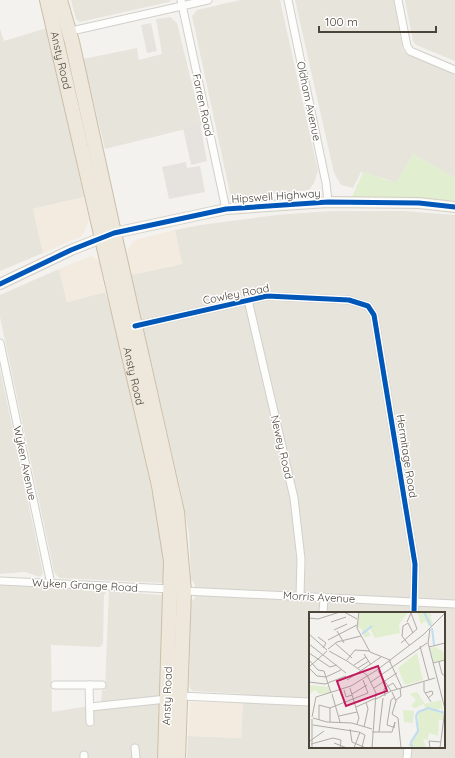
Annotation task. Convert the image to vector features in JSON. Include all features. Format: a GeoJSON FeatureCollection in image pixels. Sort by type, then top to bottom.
{"type":"FeatureCollection","features":[{"type":"Feature","properties":{"kind":"highway","name":"Ansty Road"},"geometry":{"type":"LineString","coordinates":[[47,0],[107,236],[160,490],[177,590]]}},
{"type":"Feature","properties":{"kind":"highway","name":"Ansty Road"},"geometry":{"type":"LineString","coordinates":[[60,0],[73,30],[107,236],[135,326],[177,512],[177,590],[174,698],[178,758]]}},
{"type":"Feature","properties":{"kind":"highway"},"geometry":{"type":"LineString","coordinates":[[56,34],[73,30]]}},
{"type":"Feature","properties":{"kind":"highway","name":"Ansty Road"},"geometry":{"type":"LineString","coordinates":[[165,758],[174,698]]}},
{"type":"Feature","properties":{"kind":"street"},"geometry":{"type":"LineString","coordinates":[[73,30],[182,3],[208,0]]}},
{"type":"Feature","properties":{"kind":"street","name":"Oldham Avenue"},"geometry":{"type":"LineString","coordinates":[[288,0],[326,183],[328,202]]}},
{"type":"Feature","properties":{"kind":"street"},"geometry":{"type":"LineString","coordinates":[[398,0],[407,46],[410,51],[455,70]]}},
{"type":"Feature","properties":{"kind":"street","name":"Farren Road"},"geometry":{"type":"LineString","coordinates":[[182,3],[226,209]]}},
{"type":"Feature","properties":{"kind":"street","name":"Hipswell Highway"},"geometry":{"type":"LineString","coordinates":[[0,284],[71,250],[107,236],[226,209],[328,202],[418,203],[455,207]]}},
{"type":"Feature","properties":{"kind":"street","name":"Cowley Road"},"geometry":{"type":"LineString","coordinates":[[135,326],[248,300],[276,296],[349,300],[366,305]]}},
{"type":"Feature","properties":{"kind":"street","name":"Newey Road"},"geometry":{"type":"LineString","coordinates":[[248,300],[294,498],[301,559],[300,596]]}},
{"type":"Feature","properties":{"kind":"street","name":"Hermitage Road"},"geometry":{"type":"LineString","coordinates":[[366,305],[374,315],[415,564],[414,612]]}},
{"type":"Feature","properties":{"kind":"street","name":"Wyken Avenue"},"geometry":{"type":"LineString","coordinates":[[0,343],[51,584]]}},
{"type":"Feature","properties":{"kind":"street","name":"Wyken Grange Road"},"geometry":{"type":"LineString","coordinates":[[0,581],[177,590]]}},
{"type":"Feature","properties":{"kind":"street","name":"Morris Avenue"},"geometry":{"type":"LineString","coordinates":[[177,590],[324,596],[455,604]]}},
{"type":"Feature","properties":{"kind":"street"},"geometry":{"type":"LineString","coordinates":[[323,612],[324,596]]}},
{"type":"Feature","properties":{"kind":"street"},"geometry":{"type":"LineString","coordinates":[[55,685],[102,685]]}},
{"type":"Feature","properties":{"kind":"street"},"geometry":{"type":"LineString","coordinates":[[89,685],[90,722]]}},
{"type":"Feature","properties":{"kind":"street"},"geometry":{"type":"LineString","coordinates":[[90,707],[174,698],[309,702]]}},
{"type":"Feature","properties":{"kind":"street"},"geometry":{"type":"LineString","coordinates":[[136,748],[136,758]]}},
{"type":"Feature","properties":{"kind":"street"},"geometry":{"type":"LineString","coordinates":[[407,758],[408,748]]}},
{"type":"Feature","properties":{"kind":"shaded area"},"geometry":{"type":"Polygon","coordinates":[[[71,0],[171,0],[169,2],[80,22],[76,19],[71,0]]]}},
{"type":"Feature","properties":{"kind":"shaded area"},"geometry":{"type":"Polygon","coordinates":[[[240,0],[280,0],[318,171],[314,183],[309,190],[231,198],[192,16],[197,10],[240,0]]]}},
{"type":"Feature","properties":{"kind":"shaded area"},"geometry":{"type":"Polygon","coordinates":[[[295,0],[394,0],[403,50],[407,54],[455,73],[455,178],[413,154],[396,184],[389,180],[361,172],[353,188],[341,185],[334,173],[295,0]]]}},
{"type":"Feature","properties":{"kind":"shaded area"},"geometry":{"type":"Polygon","coordinates":[[[405,0],[455,0],[455,61],[416,45],[413,41],[405,0]]]}},
{"type":"Feature","properties":{"kind":"shaded area"},"geometry":{"type":"Polygon","coordinates":[[[170,17],[177,23],[202,125],[105,149],[83,59],[137,48],[139,60],[162,54],[156,19],[170,17]]]}},
{"type":"Feature","properties":{"kind":"shaded area"},"geometry":{"type":"Polygon","coordinates":[[[151,23],[157,51],[147,53],[141,25],[151,23]]]}},
{"type":"Feature","properties":{"kind":"shaded area"},"geometry":{"type":"Polygon","coordinates":[[[47,28],[84,197],[33,209],[43,253],[0,271],[0,29],[4,41],[47,28]]]}},
{"type":"Feature","properties":{"kind":"shaded area"},"geometry":{"type":"Polygon","coordinates":[[[200,124],[207,161],[191,165],[183,128],[200,124]]]}},
{"type":"Feature","properties":{"kind":"shaded area"},"geometry":{"type":"Polygon","coordinates":[[[186,162],[187,168],[200,166],[205,192],[169,199],[162,167],[186,162]]]}},
{"type":"Feature","properties":{"kind":"shaded area"},"geometry":{"type":"Polygon","coordinates":[[[84,197],[89,221],[82,236],[43,253],[33,209],[84,197]]]}},
{"type":"Feature","properties":{"kind":"shaded area"},"geometry":{"type":"Polygon","coordinates":[[[332,211],[404,211],[455,215],[455,758],[187,758],[188,736],[241,738],[243,694],[192,691],[189,686],[191,602],[195,598],[195,584],[191,579],[189,534],[182,496],[131,275],[182,264],[175,230],[200,225],[276,215],[332,211]]]}},
{"type":"Feature","properties":{"kind":"shaded area"},"geometry":{"type":"Polygon","coordinates":[[[175,230],[182,264],[131,275],[126,253],[134,240],[175,230]]]}},
{"type":"Feature","properties":{"kind":"shaded area"},"geometry":{"type":"Polygon","coordinates":[[[91,256],[99,260],[105,292],[67,302],[59,269],[91,256]]]}},
{"type":"Feature","properties":{"kind":"shaded area"},"geometry":{"type":"Polygon","coordinates":[[[59,269],[67,302],[105,292],[114,320],[159,524],[164,562],[163,583],[59,578],[54,572],[0,317],[0,295],[59,269]]]}},
{"type":"Feature","properties":{"kind":"shaded area"},"geometry":{"type":"Polygon","coordinates":[[[0,369],[43,573],[40,577],[25,572],[0,574],[0,369]]]}},
{"type":"Feature","properties":{"kind":"shaded area"},"geometry":{"type":"Polygon","coordinates":[[[0,585],[49,587],[106,592],[104,595],[103,644],[100,647],[51,645],[52,712],[101,704],[102,690],[105,690],[109,588],[136,593],[161,595],[165,600],[158,758],[0,758],[0,585]]]}},
{"type":"Feature","properties":{"kind":"shaded area"},"geometry":{"type":"Polygon","coordinates":[[[190,702],[243,703],[241,738],[188,736],[190,702]]]}},
{"type":"Feature","properties":{"kind":"green space"},"geometry":{"type":"Polygon","coordinates":[[[413,154],[455,178],[455,201],[352,197],[363,172],[396,183],[413,154]]]}},
{"type":"Feature","properties":{"kind":"cycle path"},"geometry":{"type":"LineString","coordinates":[[0,284],[71,250],[114,233],[226,209],[328,202],[419,203],[455,207]]}},
{"type":"Feature","properties":{"kind":"cycle path"},"geometry":{"type":"LineString","coordinates":[[135,326],[267,296],[349,300],[368,306],[374,315],[415,564],[414,612]]}}]}
